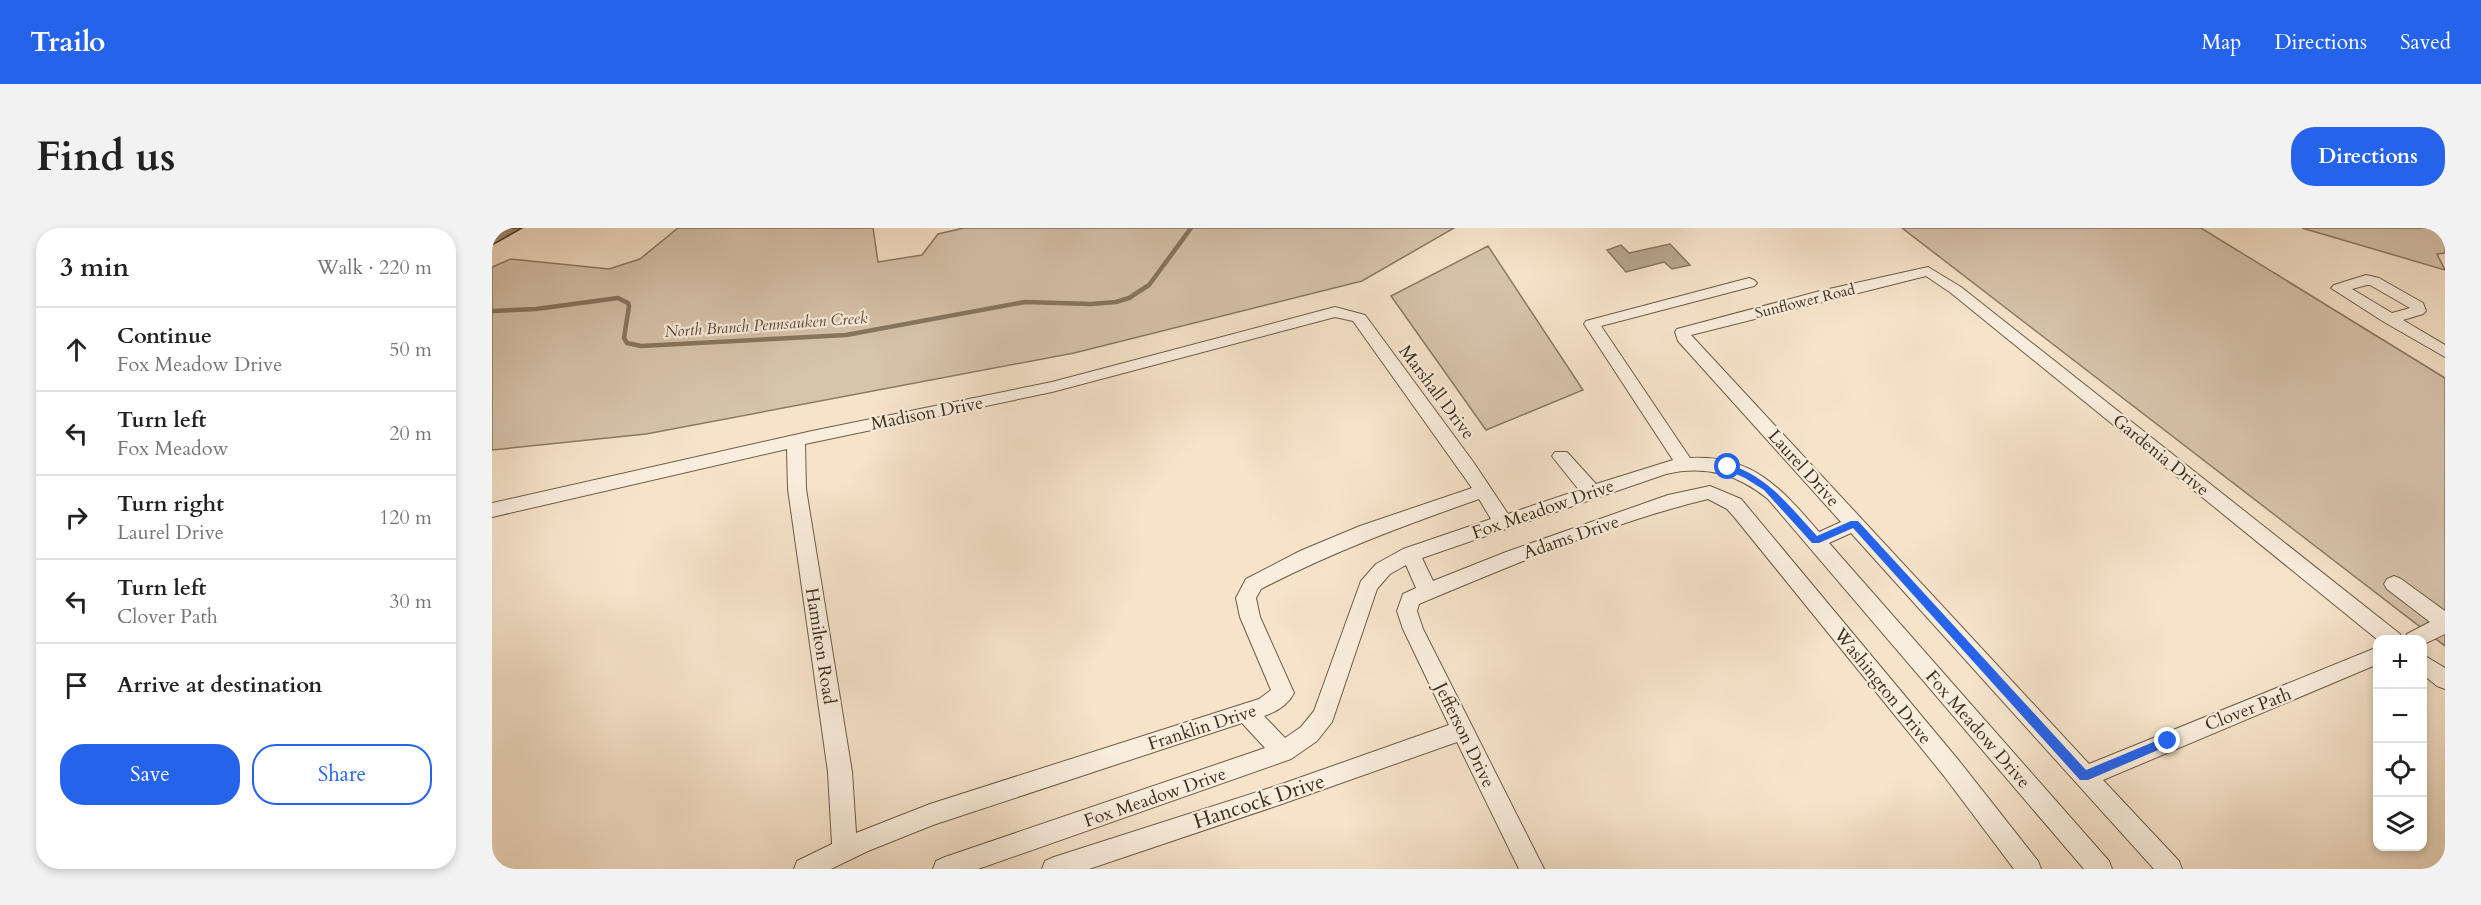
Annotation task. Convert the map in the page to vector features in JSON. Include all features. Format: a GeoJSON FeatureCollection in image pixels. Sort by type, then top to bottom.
{"type":"FeatureCollection","features":[{"type":"Feature","properties":{"kind":"street","name":"Sunflower Road"},"geometry":{"type":"LineString","coordinates":[[1683,332],[1928,271]]}},
{"type":"Feature","properties":{"kind":"street","name":"Gardenia Drive"},"geometry":{"type":"LineString","coordinates":[[1928,271],[1956,290],[2276,548],[2388,635]]}},
{"type":"Feature","properties":{"kind":"street"},"geometry":{"type":"LineString","coordinates":[[2390,319],[2418,311],[2418,306],[2374,281],[2366,280],[2339,288],[2390,319],[2445,352]]}},
{"type":"Feature","properties":{"kind":"street"},"geometry":{"type":"LineString","coordinates":[[1684,463],[1592,324],[1749,283]]}},
{"type":"Feature","properties":{"kind":"street"},"geometry":{"type":"LineString","coordinates":[[1697,297],[1723,322]]}},
{"type":"Feature","properties":{"kind":"street","name":"Madison Drive"},"geometry":{"type":"LineString","coordinates":[[492,510],[1058,385],[1322,314],[1335,312],[1359,318]]}},
{"type":"Feature","properties":{"kind":"street","name":"Marshall Drive"},"geometry":{"type":"LineString","coordinates":[[1359,318],[1468,467],[1482,491]]}},
{"type":"Feature","properties":{"kind":"street","name":"Laurel Drive"},"geometry":{"type":"LineString","coordinates":[[1683,332],[1684,338],[2170,869]]}},
{"type":"Feature","properties":{"kind":"street","name":"Hamilton Road"},"geometry":{"type":"LineString","coordinates":[[796,442],[797,489],[838,762],[845,850]]}},
{"type":"Feature","properties":{"kind":"street"},"geometry":{"type":"LineString","coordinates":[[1561,456],[1592,492]]}},
{"type":"Feature","properties":{"kind":"street","name":"Fox Meadow Drive"},"geometry":{"type":"LineString","coordinates":[[945,869],[1283,752],[1309,734],[1324,715],[1359,606],[1368,586],[1392,562],[1503,522],[1684,463],[1708,463],[1728,467],[1758,481],[1775,494],[2100,869]]}},
{"type":"Feature","properties":{"kind":"street"},"geometry":{"type":"LineString","coordinates":[[1482,491],[1503,522]]}},
{"type":"Feature","properties":{"kind":"street","name":"Franklin Drive"},"geometry":{"type":"LineString","coordinates":[[806,869],[845,850],[930,815],[1266,706],[1283,693],[1250,617],[1246,598],[1253,584],[1307,556],[1377,526],[1482,491]]}},
{"type":"Feature","properties":{"kind":"street","name":"Adams Drive"},"geometry":{"type":"LineString","coordinates":[[1419,595],[1513,557],[1685,497],[1710,492],[1734,504]]}},
{"type":"Feature","properties":{"kind":"street","name":"Washington Drive"},"geometry":{"type":"LineString","coordinates":[[1734,504],[1952,769],[2030,869]]}},
{"type":"Feature","properties":{"kind":"street"},"geometry":{"type":"LineString","coordinates":[[1816,541],[1855,524]]}},
{"type":"Feature","properties":{"kind":"street"},"geometry":{"type":"LineString","coordinates":[[1410,554],[1419,595]]}},
{"type":"Feature","properties":{"kind":"street"},"geometry":{"type":"LineString","coordinates":[[2394,584],[2445,623],[2422,635]]}},
{"type":"Feature","properties":{"kind":"street","name":"Jefferson Drive"},"geometry":{"type":"LineString","coordinates":[[1419,595],[1407,611],[1413,629],[1532,869]]}},
{"type":"Feature","properties":{"kind":"street","name":"Clover Path"},"geometry":{"type":"LineString","coordinates":[[2084,777],[2373,657]]}},
{"type":"Feature","properties":{"kind":"street"},"geometry":{"type":"LineString","coordinates":[[2427,666],[2445,680]]}},
{"type":"Feature","properties":{"kind":"street"},"geometry":{"type":"LineString","coordinates":[[1246,712],[1283,752]]}},
{"type":"Feature","properties":{"kind":"street","name":"Hancock Drive"},"geometry":{"type":"LineString","coordinates":[[1054,869],[1279,795],[1463,730]]}},
{"type":"Feature","properties":{"kind":"shaded area"},"geometry":{"type":"Polygon","coordinates":[[[678,228],[873,228],[878,262],[922,255],[938,234],[964,228],[1454,228],[1362,281],[1074,353],[646,434],[492,450],[492,267],[511,259],[609,269],[640,259],[678,228]]]}},
{"type":"Feature","properties":{"kind":"shaded area"},"geometry":{"type":"Polygon","coordinates":[[[1902,228],[2201,228],[2445,378],[2445,646],[1902,228]]]}},
{"type":"Feature","properties":{"kind":"shaded area"},"geometry":{"type":"Polygon","coordinates":[[[2302,228],[2445,228],[2445,253],[2437,254],[2445,270],[2302,228]]]}},
{"type":"Feature","properties":{"kind":"shaded area"},"geometry":{"type":"Polygon","coordinates":[[[1670,244],[1690,265],[1672,269],[1664,262],[1626,272],[1607,250],[1621,245],[1629,253],[1670,244]]]}},
{"type":"Feature","properties":{"kind":"shaded area"},"geometry":{"type":"Polygon","coordinates":[[[1488,246],[1583,390],[1486,430],[1391,296],[1488,246]]]}},
{"type":"Feature","properties":{"kind":"building"},"geometry":{"type":"Polygon","coordinates":[[[492,228],[522,228],[492,245],[492,228]]]}},
{"type":"Feature","properties":{"kind":"waterway","name":"North Branch Pennsauken Creek"},"geometry":{"type":"LineString","coordinates":[[492,311],[536,309],[618,298],[628,303],[629,306],[624,338],[627,343],[641,346],[846,335],[1025,302],[1091,304],[1116,302],[1129,298],[1149,285],[1191,228]]}},
{"type":"Feature","properties":{"kind":"route"},"geometry":{"type":"LineString","coordinates":[[1728,467],[1768,488],[1816,541],[1834,531],[1855,524],[2084,777],[2168,741]]}}]}
